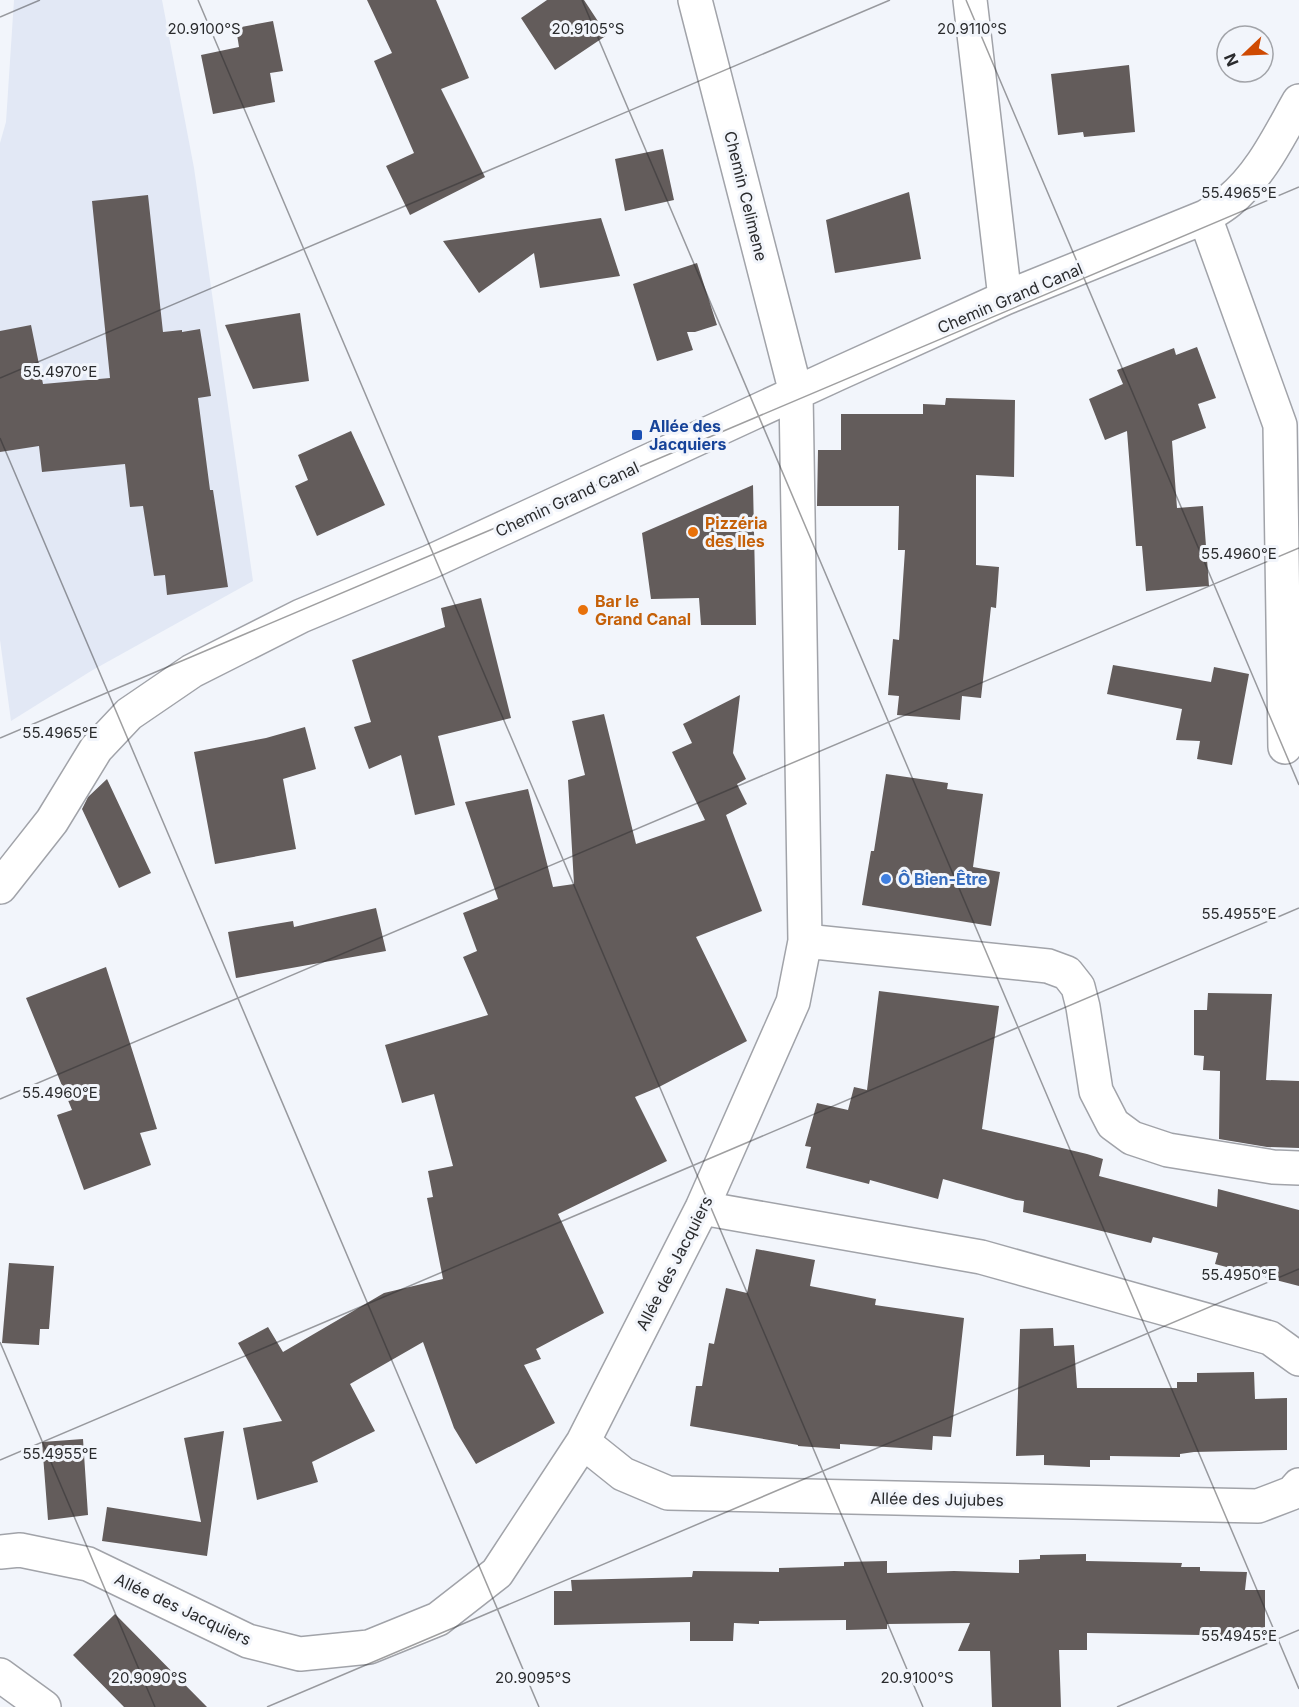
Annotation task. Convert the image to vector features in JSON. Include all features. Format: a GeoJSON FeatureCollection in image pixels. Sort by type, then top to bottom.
{"type":"FeatureCollection","features":[{"type":"Feature","properties":{"kind":"street","name":"Chemin Celimene"},"geometry":{"type":"LineString","coordinates":[[695,0],[796,393]]}},
{"type":"Feature","properties":{"kind":"street"},"geometry":{"type":"LineString","coordinates":[[970,0],[1005,298]]}},
{"type":"Feature","properties":{"kind":"street","name":"Chemin Grand Canal"},"geometry":{"type":"LineString","coordinates":[[0,887],[52,821],[96,749],[129,714],[192,671],[301,616],[430,562],[1005,298],[1205,217],[1229,202],[1250,180],[1268,156],[1299,101]]}},
{"type":"Feature","properties":{"kind":"street"},"geometry":{"type":"LineString","coordinates":[[1205,217],[1280,425],[1285,747]]}},
{"type":"Feature","properties":{"kind":"street","name":"Allée des Jacquiers"},"geometry":{"type":"LineString","coordinates":[[0,1552],[20,1550],[88,1564],[248,1641],[300,1654],[369,1647],[438,1619],[497,1573],[583,1442],[702,1208],[793,1002],[805,941],[796,393]]}},
{"type":"Feature","properties":{"kind":"street"},"geometry":{"type":"LineString","coordinates":[[805,941],[1048,966],[1067,973],[1078,987],[1083,1007],[1096,1091],[1113,1124],[1132,1138],[1168,1150],[1273,1167],[1299,1168]]}},
{"type":"Feature","properties":{"kind":"street"},"geometry":{"type":"LineString","coordinates":[[702,1208],[981,1257],[1270,1338],[1299,1359]]}},
{"type":"Feature","properties":{"kind":"street","name":"Allée des Jujubes"},"geometry":{"type":"LineString","coordinates":[[583,1442],[622,1474],[668,1493],[1258,1506],[1292,1493],[1299,1485]]}},
{"type":"Feature","properties":{"kind":"street"},"geometry":{"type":"LineString","coordinates":[[0,1675],[44,1707]]}},
{"type":"Feature","properties":{"kind":"shaded area"},"geometry":{"type":"Polygon","coordinates":[[[14,0],[162,0],[194,168],[253,581],[91,671],[11,721],[0,640],[0,143],[6,122],[14,0]]]}},
{"type":"Feature","properties":{"kind":"building"},"geometry":{"type":"Polygon","coordinates":[[[367,0],[436,0],[469,78],[441,89],[485,177],[410,215],[386,166],[414,153],[374,61],[392,53],[367,0]]]}},
{"type":"Feature","properties":{"kind":"building"},"geometry":{"type":"Polygon","coordinates":[[[547,0],[584,0],[607,35],[555,70],[521,18],[547,0]]]}},
{"type":"Feature","properties":{"kind":"building"},"geometry":{"type":"Polygon","coordinates":[[[273,21],[283,71],[270,73],[275,102],[213,114],[201,55],[239,47],[236,28],[273,21]]]}},
{"type":"Feature","properties":{"kind":"building"},"geometry":{"type":"Polygon","coordinates":[[[1129,65],[1135,132],[1084,137],[1083,132],[1058,135],[1051,74],[1129,65]]]}},
{"type":"Feature","properties":{"kind":"building"},"geometry":{"type":"Polygon","coordinates":[[[663,149],[674,200],[625,211],[615,159],[663,149]]]}},
{"type":"Feature","properties":{"kind":"building"},"geometry":{"type":"Polygon","coordinates":[[[909,192],[921,259],[835,273],[826,220],[909,192]]]}},
{"type":"Feature","properties":{"kind":"building"},"geometry":{"type":"Polygon","coordinates":[[[148,195],[163,332],[200,329],[211,396],[198,398],[210,490],[213,490],[228,587],[167,595],[165,575],[154,576],[143,506],[130,507],[125,464],[42,472],[39,446],[0,452],[0,331],[31,325],[43,384],[110,378],[92,201],[148,195]]]}},
{"type":"Feature","properties":{"kind":"building"},"geometry":{"type":"Polygon","coordinates":[[[601,218],[620,276],[540,288],[534,253],[479,293],[443,241],[601,218]]]}},
{"type":"Feature","properties":{"kind":"building"},"geometry":{"type":"Polygon","coordinates":[[[697,263],[717,325],[695,332],[687,332],[693,350],[657,361],[633,284],[697,263]]]}},
{"type":"Feature","properties":{"kind":"building"},"geometry":{"type":"Polygon","coordinates":[[[300,313],[309,381],[253,389],[225,325],[300,313]]]}},
{"type":"Feature","properties":{"kind":"building"},"geometry":{"type":"Polygon","coordinates":[[[1197,347],[1216,398],[1198,404],[1206,428],[1172,441],[1177,508],[1203,506],[1209,586],[1146,591],[1142,546],[1136,546],[1127,431],[1105,440],[1089,399],[1123,384],[1117,370],[1174,348],[1176,355],[1197,347]]]}},
{"type":"Feature","properties":{"kind":"building"},"geometry":{"type":"Polygon","coordinates":[[[946,398],[1015,400],[1014,477],[976,475],[976,565],[999,567],[996,608],[991,607],[981,698],[962,696],[960,720],[897,715],[899,696],[888,695],[893,639],[899,640],[905,550],[898,550],[899,506],[817,506],[818,450],[841,450],[841,414],[923,414],[923,404],[945,405],[946,398]]]}},
{"type":"Feature","properties":{"kind":"building"},"geometry":{"type":"Polygon","coordinates":[[[351,431],[385,505],[317,536],[295,486],[308,480],[298,455],[351,431]]]}},
{"type":"Feature","properties":{"kind":"building"},"geometry":{"type":"Polygon","coordinates":[[[753,485],[756,625],[701,625],[699,598],[651,599],[642,533],[753,485]]]}},
{"type":"Feature","properties":{"kind":"building"},"geometry":{"type":"Polygon","coordinates":[[[481,598],[511,718],[438,736],[455,805],[415,815],[401,755],[369,769],[354,727],[371,722],[352,660],[445,627],[441,608],[481,598]]]}},
{"type":"Feature","properties":{"kind":"building"},"geometry":{"type":"Polygon","coordinates":[[[1113,665],[1211,682],[1214,667],[1249,674],[1232,765],[1197,759],[1200,741],[1176,740],[1182,709],[1107,694],[1113,665]]]}},
{"type":"Feature","properties":{"kind":"building"},"geometry":{"type":"Polygon","coordinates":[[[740,695],[733,753],[746,779],[737,784],[747,804],[726,815],[762,911],[696,937],[747,1041],[635,1097],[667,1161],[558,1214],[604,1313],[536,1349],[541,1359],[524,1365],[555,1423],[476,1464],[454,1428],[423,1342],[350,1384],[375,1431],[312,1462],[318,1482],[257,1500],[243,1428],[282,1421],[238,1343],[268,1327],[283,1352],[384,1293],[443,1279],[427,1198],[433,1197],[428,1171],[453,1166],[434,1094],[402,1103],[385,1045],[488,1015],[463,957],[477,951],[463,913],[498,899],[465,802],[528,789],[553,887],[574,884],[568,780],[585,775],[572,721],[604,714],[636,844],[705,820],[672,752],[692,743],[683,724],[740,695]]]}},
{"type":"Feature","properties":{"kind":"building"},"geometry":{"type":"Polygon","coordinates":[[[305,727],[316,769],[283,779],[296,849],[215,864],[194,752],[266,738],[305,727]]]}},
{"type":"Feature","properties":{"kind":"building"},"geometry":{"type":"Polygon","coordinates":[[[886,774],[948,783],[947,789],[983,794],[973,867],[1000,872],[991,926],[862,905],[871,851],[874,851],[886,774]]]}},
{"type":"Feature","properties":{"kind":"building"},"geometry":{"type":"Polygon","coordinates":[[[107,779],[151,873],[119,888],[82,809],[88,797],[107,779]]]}},
{"type":"Feature","properties":{"kind":"building"},"geometry":{"type":"Polygon","coordinates":[[[376,908],[386,951],[236,978],[228,932],[293,921],[294,927],[376,908]]]}},
{"type":"Feature","properties":{"kind":"building"},"geometry":{"type":"Polygon","coordinates":[[[106,967],[157,1129],[140,1133],[151,1165],[84,1190],[57,1115],[72,1110],[26,998],[106,967]]]}},
{"type":"Feature","properties":{"kind":"building"},"geometry":{"type":"Polygon","coordinates":[[[879,991],[999,1006],[982,1129],[1103,1159],[1099,1176],[1217,1207],[1218,1189],[1299,1210],[1299,1286],[1215,1264],[1218,1253],[1153,1237],[1151,1243],[1023,1212],[1024,1201],[943,1179],[938,1199],[870,1180],[869,1184],[806,1168],[811,1147],[805,1146],[817,1103],[848,1110],[854,1087],[867,1090],[879,991]]]}},
{"type":"Feature","properties":{"kind":"building"},"geometry":{"type":"Polygon","coordinates":[[[1208,993],[1272,994],[1266,1080],[1299,1081],[1299,1148],[1267,1147],[1219,1139],[1220,1071],[1203,1070],[1204,1056],[1194,1055],[1194,1010],[1207,1010],[1208,993]]]}},
{"type":"Feature","properties":{"kind":"building"},"geometry":{"type":"Polygon","coordinates":[[[756,1249],[815,1260],[810,1286],[876,1299],[875,1305],[964,1318],[951,1437],[933,1436],[932,1450],[840,1444],[840,1449],[798,1446],[690,1426],[696,1386],[702,1386],[709,1343],[714,1344],[726,1288],[747,1293],[756,1249]]]}},
{"type":"Feature","properties":{"kind":"building"},"geometry":{"type":"Polygon","coordinates":[[[9,1263],[54,1266],[49,1329],[40,1329],[39,1345],[2,1343],[9,1263]]]}},
{"type":"Feature","properties":{"kind":"building"},"geometry":{"type":"Polygon","coordinates":[[[1053,1328],[1054,1346],[1074,1345],[1077,1388],[1177,1388],[1177,1382],[1197,1382],[1197,1373],[1254,1372],[1255,1399],[1287,1398],[1287,1450],[1194,1452],[1180,1454],[1180,1457],[1110,1456],[1110,1460],[1090,1460],[1090,1467],[1044,1465],[1044,1455],[1016,1456],[1020,1329],[1053,1328]]]}},
{"type":"Feature","properties":{"kind":"building"},"geometry":{"type":"Polygon","coordinates":[[[224,1431],[207,1556],[102,1541],[107,1507],[201,1522],[184,1438],[224,1431]]]}},
{"type":"Feature","properties":{"kind":"building"},"geometry":{"type":"Polygon","coordinates":[[[83,1439],[88,1515],[48,1520],[42,1442],[83,1439]]]}},
{"type":"Feature","properties":{"kind":"building"},"geometry":{"type":"Polygon","coordinates":[[[1086,1554],[1086,1561],[1182,1563],[1181,1567],[1200,1567],[1200,1571],[1247,1572],[1245,1590],[1265,1590],[1265,1640],[1200,1640],[1200,1635],[1087,1633],[1087,1650],[1059,1650],[1061,1707],[992,1707],[990,1651],[958,1651],[970,1623],[887,1624],[887,1629],[846,1630],[846,1620],[759,1621],[759,1624],[734,1623],[733,1641],[690,1641],[690,1622],[554,1625],[554,1591],[572,1591],[571,1580],[692,1577],[693,1571],[779,1572],[779,1568],[844,1566],[844,1562],[887,1561],[887,1573],[954,1571],[1019,1573],[1019,1560],[1040,1559],[1040,1555],[1086,1554]]]}},
{"type":"Feature","properties":{"kind":"building"},"geometry":{"type":"Polygon","coordinates":[[[115,1614],[207,1707],[124,1707],[73,1655],[115,1614]]]}},
{"type":"Feature","properties":{"kind":"place","name":"Allée des Jacquiers"},"geometry":{"type":"Point","coordinates":[637,435]}},
{"type":"Feature","properties":{"kind":"place","name":"Pizzéria des Iles"},"geometry":{"type":"Point","coordinates":[693,532]}},
{"type":"Feature","properties":{"kind":"place","name":"Bar le Grand Canal"},"geometry":{"type":"Point","coordinates":[583,610]}},
{"type":"Feature","properties":{"kind":"place","name":"Ô Bien-Être"},"geometry":{"type":"Point","coordinates":[886,879]}}]}
